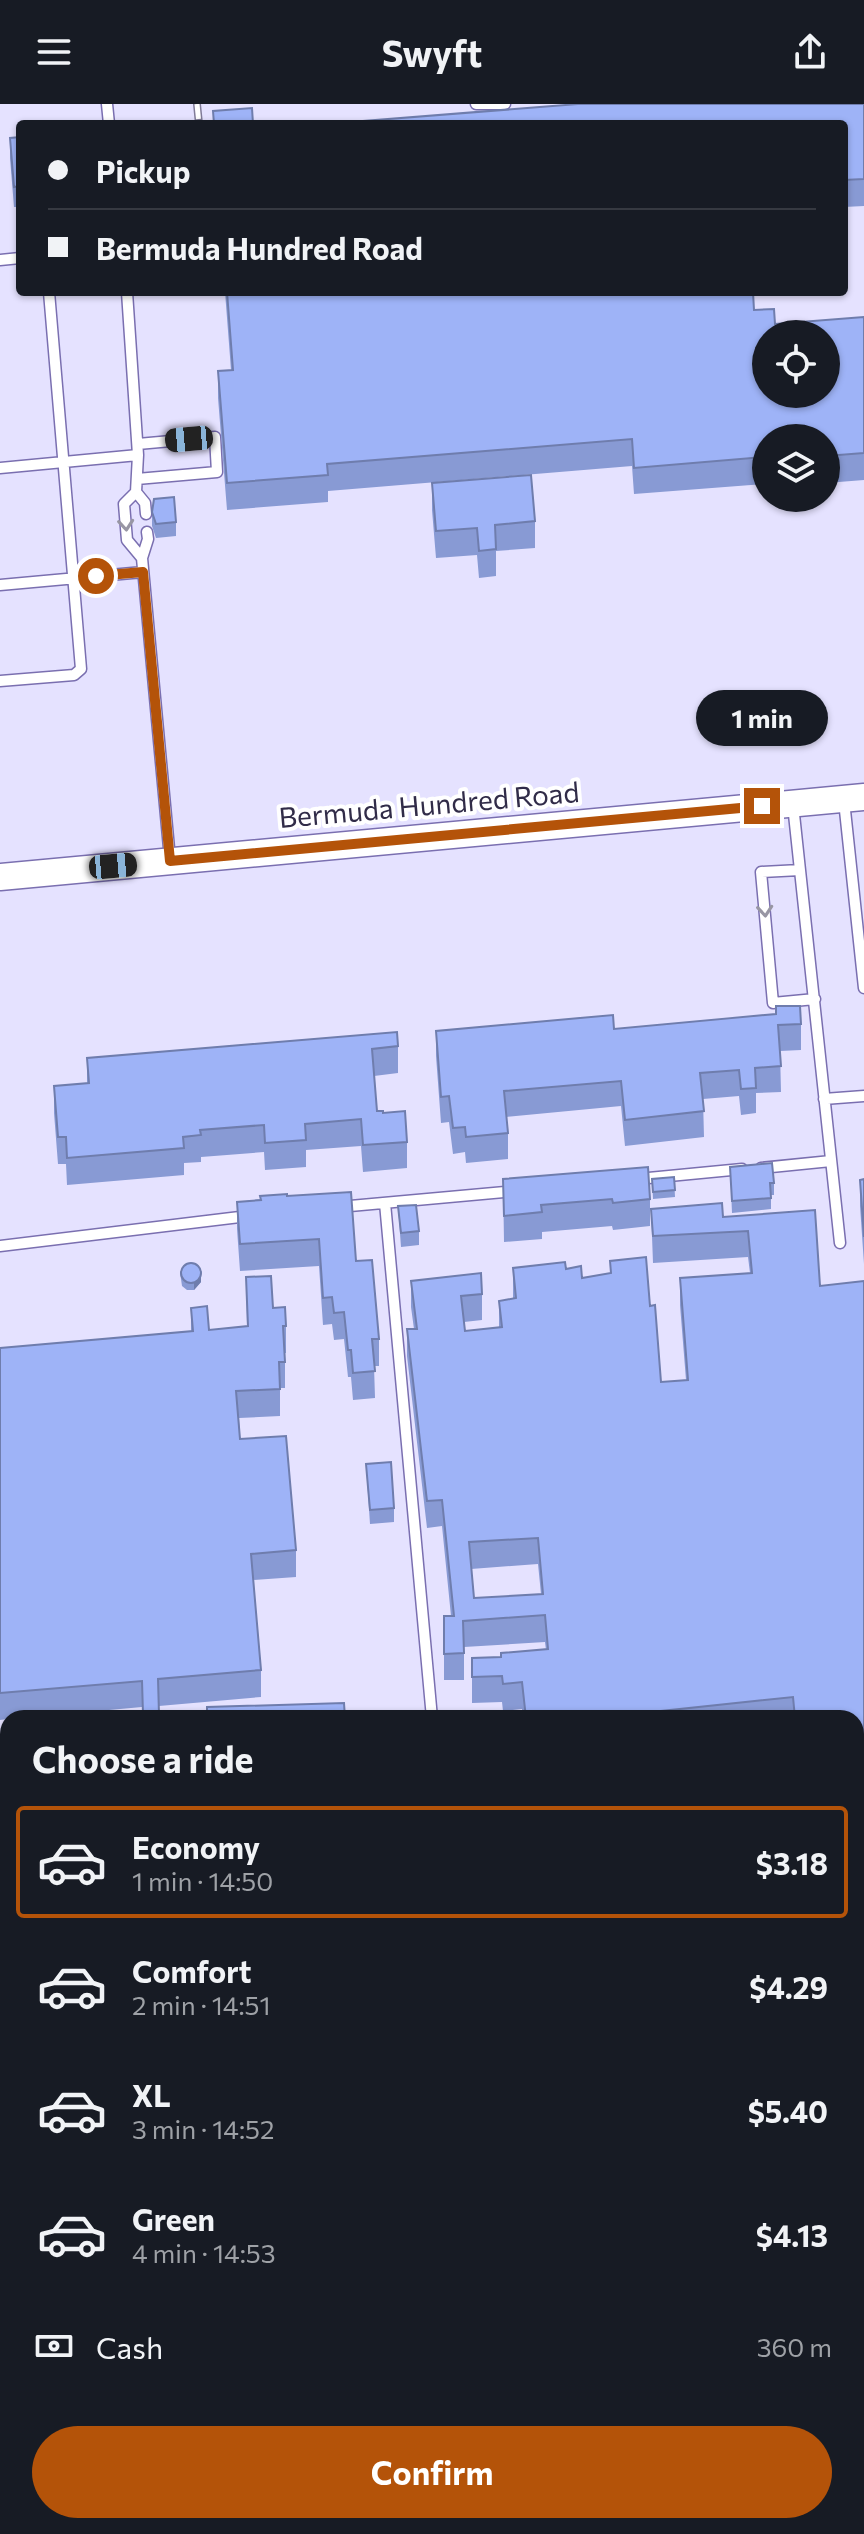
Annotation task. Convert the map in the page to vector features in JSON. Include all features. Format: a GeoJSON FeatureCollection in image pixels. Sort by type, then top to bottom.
{"type":"FeatureCollection","features":[{"type":"Feature","properties":{"kind":"street","name":"Bermuda Hundred Road"},"geometry":{"type":"LineString","coordinates":[[0,877],[854,798]]}},
{"type":"Feature","properties":{"kind":"lane"},"geometry":{"type":"LineString","coordinates":[[476,104],[505,104]]}},
{"type":"Feature","properties":{"kind":"lane"},"geometry":{"type":"LineString","coordinates":[[0,681],[74,675],[81,669],[49,296]]}},
{"type":"Feature","properties":{"kind":"lane"},"geometry":{"type":"LineString","coordinates":[[127,296],[138,450],[136,492],[124,504],[127,540],[142,558]]}},
{"type":"Feature","properties":{"kind":"lane"},"geometry":{"type":"LineString","coordinates":[[0,468],[63,462],[215,437],[217,472],[137,479]]}},
{"type":"Feature","properties":{"kind":"lane"},"geometry":{"type":"LineString","coordinates":[[136,492],[145,503],[146,514]]}},
{"type":"Feature","properties":{"kind":"lane"},"geometry":{"type":"LineString","coordinates":[[147,532],[142,558],[170,861]]}},
{"type":"Feature","properties":{"kind":"lane"},"geometry":{"type":"LineString","coordinates":[[0,585],[143,572]]}},
{"type":"Feature","properties":{"kind":"lane"},"geometry":{"type":"LineString","coordinates":[[854,798],[864,988]]}},
{"type":"Feature","properties":{"kind":"lane"},"geometry":{"type":"LineString","coordinates":[[793,803],[840,1243]]}},
{"type":"Feature","properties":{"kind":"lane"},"geometry":{"type":"LineString","coordinates":[[800,870],[761,872],[773,1003],[815,999]]}},
{"type":"Feature","properties":{"kind":"lane"},"geometry":{"type":"LineString","coordinates":[[824,1099],[864,1096]]}},
{"type":"Feature","properties":{"kind":"lane"},"geometry":{"type":"LineString","coordinates":[[624,1181],[831,1161]]}},
{"type":"Feature","properties":{"kind":"lane"},"geometry":{"type":"LineString","coordinates":[[328,1209],[529,1190]]}},
{"type":"Feature","properties":{"kind":"lane"},"geometry":{"type":"LineString","coordinates":[[385,1203],[431,1710]]}},
{"type":"Feature","properties":{"kind":"lane"},"geometry":{"type":"LineString","coordinates":[[0,1246],[255,1215]]}},
{"type":"Feature","properties":{"kind":"building"},"geometry":{"type":"Polygon","coordinates":[[[578,104],[864,104],[864,179],[848,180],[848,120],[376,120],[578,104]]]}},
{"type":"Feature","properties":{"kind":"building"},"geometry":{"type":"Polygon","coordinates":[[[252,108],[253,120],[214,120],[213,111],[252,108]]]}},
{"type":"Feature","properties":{"kind":"building"},"geometry":{"type":"Polygon","coordinates":[[[16,137],[14,187],[10,138],[16,137]]]}},
{"type":"Feature","properties":{"kind":"building"},"geometry":{"type":"Polygon","coordinates":[[[227,296],[753,296],[754,310],[774,309],[775,320],[752,320],[752,408],[840,408],[840,320],[826,320],[864,317],[864,453],[840,455],[840,424],[752,424],[752,458],[634,468],[632,439],[327,464],[328,475],[227,483],[218,371],[233,370],[227,296]]]}},
{"type":"Feature","properties":{"kind":"building"},"geometry":{"type":"Polygon","coordinates":[[[531,475],[535,521],[495,525],[496,549],[479,551],[477,528],[436,531],[432,483],[531,475]]]}},
{"type":"Feature","properties":{"kind":"building"},"geometry":{"type":"Polygon","coordinates":[[[174,497],[176,522],[156,524],[152,512],[154,499],[174,497]]]}},
{"type":"Feature","properties":{"kind":"building"},"geometry":{"type":"Polygon","coordinates":[[[776,1006],[800,1006],[801,1024],[778,1025],[781,1066],[755,1068],[756,1088],[741,1089],[739,1070],[700,1073],[704,1111],[625,1120],[621,1081],[504,1091],[508,1133],[466,1137],[465,1127],[453,1128],[449,1096],[441,1097],[436,1031],[613,1015],[614,1029],[776,1014],[776,1006]]]}},
{"type":"Feature","properties":{"kind":"building"},"geometry":{"type":"Polygon","coordinates":[[[397,1032],[398,1046],[372,1049],[377,1111],[405,1111],[407,1142],[363,1145],[361,1119],[305,1124],[306,1140],[265,1143],[264,1125],[200,1130],[201,1135],[183,1137],[184,1148],[67,1158],[66,1137],[58,1137],[54,1086],[89,1083],[87,1058],[397,1032]]]}},
{"type":"Feature","properties":{"kind":"building"},"geometry":{"type":"Polygon","coordinates":[[[772,1163],[774,1183],[770,1183],[771,1198],[732,1201],[730,1167],[772,1163]]]}},
{"type":"Feature","properties":{"kind":"building"},"geometry":{"type":"Polygon","coordinates":[[[648,1167],[650,1199],[541,1205],[542,1212],[504,1216],[503,1179],[648,1167]]]}},
{"type":"Feature","properties":{"kind":"building"},"geometry":{"type":"Polygon","coordinates":[[[674,1177],[675,1190],[653,1192],[652,1179],[674,1177]]]}},
{"type":"Feature","properties":{"kind":"building"},"geometry":{"type":"Polygon","coordinates":[[[864,1179],[864,1237],[860,1180],[864,1179]]]}},
{"type":"Feature","properties":{"kind":"building"},"geometry":{"type":"Polygon","coordinates":[[[351,1192],[356,1261],[372,1260],[379,1339],[372,1339],[375,1371],[353,1373],[344,1312],[334,1313],[332,1297],[323,1298],[319,1239],[240,1244],[237,1202],[261,1200],[260,1196],[351,1192]]]}},
{"type":"Feature","properties":{"kind":"building"},"geometry":{"type":"Polygon","coordinates":[[[722,1203],[723,1217],[815,1210],[820,1286],[864,1281],[864,1710],[794,1710],[793,1697],[671,1710],[525,1710],[522,1682],[503,1684],[502,1676],[472,1677],[472,1658],[501,1657],[501,1653],[548,1649],[545,1615],[463,1621],[464,1653],[444,1654],[444,1616],[454,1616],[442,1500],[427,1501],[407,1329],[417,1329],[411,1281],[481,1273],[482,1294],[461,1296],[465,1331],[502,1327],[499,1301],[516,1298],[513,1268],[565,1262],[566,1269],[581,1266],[582,1278],[611,1273],[610,1261],[646,1257],[650,1306],[655,1305],[661,1382],[688,1380],[680,1278],[752,1273],[748,1231],[653,1236],[651,1209],[722,1203]],[[538,1538],[469,1542],[474,1598],[543,1594],[538,1538]]]}},
{"type":"Feature","properties":{"kind":"building"},"geometry":{"type":"Polygon","coordinates":[[[416,1205],[419,1231],[401,1233],[398,1206],[416,1205]]]}},
{"type":"Feature","properties":{"kind":"building"},"geometry":{"type":"Polygon","coordinates":[[[191,1263],[198,1266],[201,1273],[198,1280],[191,1283],[184,1280],[181,1273],[184,1266],[191,1263]]]}},
{"type":"Feature","properties":{"kind":"building"},"geometry":{"type":"Polygon","coordinates":[[[271,1276],[273,1308],[285,1307],[285,1362],[279,1362],[280,1389],[236,1391],[240,1439],[286,1436],[296,1550],[251,1554],[261,1670],[158,1679],[159,1710],[143,1710],[142,1681],[0,1693],[0,1348],[193,1331],[191,1308],[207,1306],[209,1330],[248,1326],[246,1277],[271,1276]]]}},
{"type":"Feature","properties":{"kind":"building"},"geometry":{"type":"Polygon","coordinates":[[[391,1462],[394,1508],[370,1510],[366,1464],[391,1462]]]}},
{"type":"Feature","properties":{"kind":"building"},"geometry":{"type":"Polygon","coordinates":[[[344,1703],[344,1710],[207,1710],[207,1707],[344,1703]]]}},
{"type":"Feature","properties":{"kind":"railway"},"geometry":{"type":"LineString","coordinates":[[197,104],[199,120]]}},
{"type":"Feature","properties":{"kind":"route"},"geometry":{"type":"LineString","coordinates":[[96,576],[143,572],[170,861],[762,806]]}}]}
